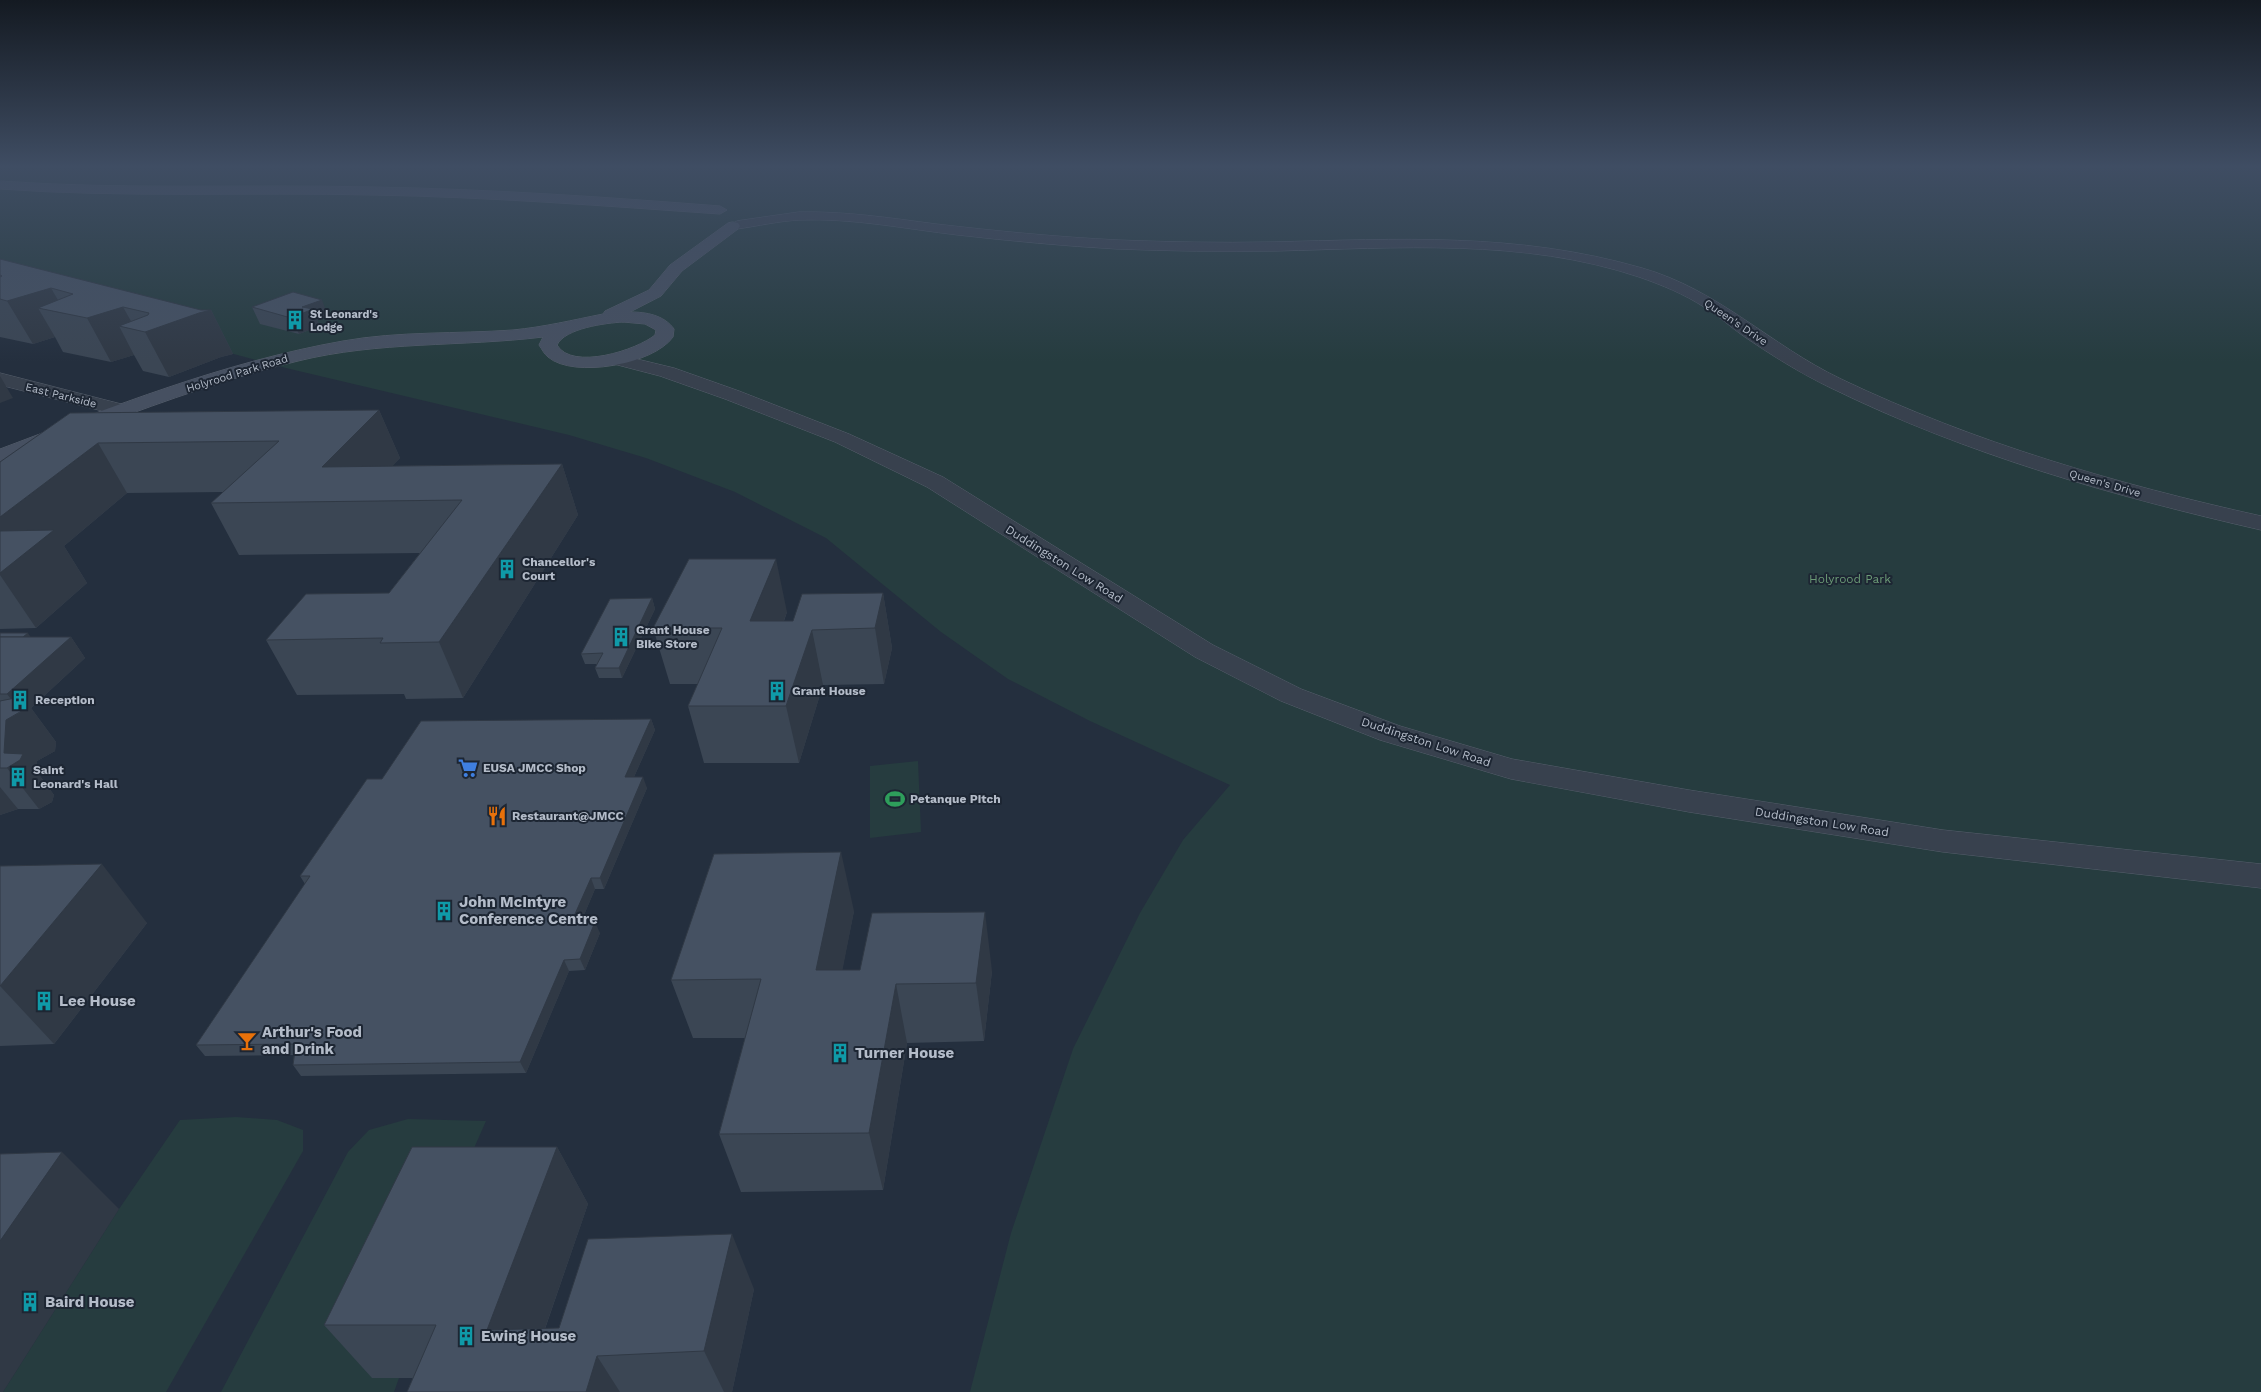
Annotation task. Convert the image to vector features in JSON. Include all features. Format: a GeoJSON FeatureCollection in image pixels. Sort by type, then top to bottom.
{"type":"FeatureCollection","features":[{"type":"Feature","properties":{"kind":"street","name":"Queen's Drive"},"geometry":{"type":"LineString","coordinates":[[485,337],[531,334],[570,327],[601,319],[637,303],[655,293],[707,235],[716,232]]}},
{"type":"Feature","properties":{"kind":"street","name":"Queen's Drive"},"geometry":{"type":"LineString","coordinates":[[970,232],[1114,244],[1222,247],[1448,242],[1530,249],[1568,255],[1637,272],[1692,294],[1720,310],[1812,372],[1878,403],[1947,431],[2023,459],[2071,474],[2261,523]]}},
{"type":"Feature","properties":{"kind":"street"},"geometry":{"type":"LineString","coordinates":[[485,337],[531,343],[571,360],[592,362],[616,359],[647,350],[660,342],[666,333],[662,325],[651,320],[655,293]]}},
{"type":"Feature","properties":{"kind":"street","name":"Queen's Drive"},"geometry":{"type":"LineString","coordinates":[[601,319],[628,317],[651,320]]}},
{"type":"Feature","properties":{"kind":"street","name":"Queen's Drive"},"geometry":{"type":"LineString","coordinates":[[551,352],[549,348],[552,340],[570,327]]}},
{"type":"Feature","properties":{"kind":"street","name":"Holyrood Park Road"},"geometry":{"type":"LineString","coordinates":[[0,456],[122,410],[256,366],[319,351],[388,340],[485,337]]}},
{"type":"Feature","properties":{"kind":"street"},"geometry":{"type":"LineString","coordinates":[[647,350],[655,362],[668,372]]}},
{"type":"Feature","properties":{"kind":"street"},"geometry":{"type":"LineString","coordinates":[[616,359],[668,372]]}},
{"type":"Feature","properties":{"kind":"street","name":"Duddingston Low Road"},"geometry":{"type":"LineString","coordinates":[[668,372],[842,438],[935,482],[1204,651],[1291,695],[1390,733],[1511,769],[1689,801],[1943,840],[2261,876]]}},
{"type":"Feature","properties":{"kind":"street","name":"East Parkside"},"geometry":{"type":"LineString","coordinates":[[0,379],[122,410]]}},
{"type":"Feature","properties":{"kind":"green space","name":"Holyrood Park"},"geometry":{"type":"Polygon","coordinates":[[[0,232],[2261,232],[2261,1392],[970,1392],[1011,1233],[1073,1049],[1140,913],[1183,840],[1230,785],[1090,721],[1008,679],[941,632],[826,538],[735,492],[646,458],[569,435],[286,368],[0,291],[0,232]]]}},
{"type":"Feature","properties":{"kind":"green space","name":"Petanque Pitch"},"geometry":{"type":"Polygon","coordinates":[[[918,761],[921,832],[870,838],[870,766],[918,761]]]}},
{"type":"Feature","properties":{"kind":"green space"},"geometry":{"type":"Polygon","coordinates":[[[236,1117],[277,1120],[303,1130],[303,1151],[166,1392],[3,1392],[119,1209],[180,1120],[236,1117]]]}},
{"type":"Feature","properties":{"kind":"green space"},"geometry":{"type":"Polygon","coordinates":[[[408,1119],[486,1121],[373,1377],[399,1378],[394,1392],[221,1392],[348,1152],[369,1130],[408,1119]]]}},
{"type":"Feature","properties":{"kind":"building"},"geometry":{"type":"Polygon","coordinates":[[[0,259],[201,310],[211,310],[145,332],[119,326],[149,313],[123,307],[87,318],[38,308],[73,294],[51,288],[7,301],[0,299],[0,277],[2,276],[0,275],[0,259]]]}},
{"type":"Feature","properties":{"kind":"building"},"geometry":{"type":"Polygon","coordinates":[[[293,292],[322,300],[302,307],[313,309],[291,318],[252,307],[293,292]]]}},
{"type":"Feature","properties":{"kind":"building"},"geometry":{"type":"Polygon","coordinates":[[[379,410],[322,467],[562,464],[439,642],[380,643],[383,638],[266,640],[306,594],[389,593],[462,500],[211,503],[279,441],[98,443],[0,517],[0,462],[70,413],[379,410]]]}},
{"type":"Feature","properties":{"kind":"building"},"geometry":{"type":"Polygon","coordinates":[[[54,530],[0,573],[0,531],[54,530]]]}},
{"type":"Feature","properties":{"kind":"building"},"geometry":{"type":"Polygon","coordinates":[[[689,559],[776,559],[750,621],[793,621],[802,594],[883,593],[875,628],[812,630],[786,706],[688,706],[722,628],[653,628],[689,559]]]}},
{"type":"Feature","properties":{"kind":"building","name":"Grant House Bike Store"},"geometry":{"type":"Polygon","coordinates":[[[652,598],[619,668],[595,668],[603,653],[581,654],[610,599],[652,598]]]}},
{"type":"Feature","properties":{"kind":"building"},"geometry":{"type":"Polygon","coordinates":[[[0,633],[28,633],[23,637],[0,637],[0,633]]]}},
{"type":"Feature","properties":{"kind":"building"},"geometry":{"type":"Polygon","coordinates":[[[0,637],[71,637],[7,694],[0,694],[0,637]]]}},
{"type":"Feature","properties":{"kind":"building"},"geometry":{"type":"Polygon","coordinates":[[[15,698],[26,701],[25,709],[6,720],[4,753],[23,754],[20,760],[7,768],[0,768],[0,701],[15,698]]]}},
{"type":"Feature","properties":{"kind":"building","name":"John McIntyre Conference Centre"},"geometry":{"type":"Polygon","coordinates":[[[651,719],[625,777],[643,777],[600,878],[591,878],[571,923],[595,922],[580,959],[564,960],[520,1062],[293,1065],[296,1044],[196,1045],[310,876],[300,876],[367,779],[382,779],[421,721],[651,719]]]}},
{"type":"Feature","properties":{"kind":"building"},"geometry":{"type":"Polygon","coordinates":[[[841,852],[816,970],[860,970],[872,913],[985,912],[976,983],[896,984],[869,1133],[719,1134],[761,979],[671,980],[714,854],[841,852]]]}},
{"type":"Feature","properties":{"kind":"building"},"geometry":{"type":"Polygon","coordinates":[[[102,864],[0,986],[0,866],[102,864]]]}},
{"type":"Feature","properties":{"kind":"building"},"geometry":{"type":"Polygon","coordinates":[[[412,1147],[557,1147],[487,1330],[559,1328],[588,1239],[732,1234],[704,1351],[597,1356],[586,1392],[407,1392],[436,1325],[324,1325],[412,1147]]]}},
{"type":"Feature","properties":{"kind":"building"},"geometry":{"type":"Polygon","coordinates":[[[62,1152],[0,1241],[0,1154],[62,1152]]]}},
{"type":"Feature","properties":{"kind":"place","name":"St Leonard's Lodge"},"geometry":{"type":"Point","coordinates":[295,320]}},
{"type":"Feature","properties":{"kind":"place","name":"Chancellor's Court"},"geometry":{"type":"Point","coordinates":[507,569]}},
{"type":"Feature","properties":{"kind":"place","name":"Grant House Bike Store"},"geometry":{"type":"Point","coordinates":[621,637]}},
{"type":"Feature","properties":{"kind":"place","name":"Grant House"},"geometry":{"type":"Point","coordinates":[777,691]}},
{"type":"Feature","properties":{"kind":"place","name":"Reception"},"geometry":{"type":"Point","coordinates":[20,700]}},
{"type":"Feature","properties":{"kind":"place","name":"EUSA JMCC Shop"},"geometry":{"type":"Point","coordinates":[468,768]}},
{"type":"Feature","properties":{"kind":"place","name":"Saint Leonard's Hall"},"geometry":{"type":"Point","coordinates":[18,777]}},
{"type":"Feature","properties":{"kind":"place","name":"Petanque Pitch"},"geometry":{"type":"Point","coordinates":[895,799]}},
{"type":"Feature","properties":{"kind":"place","name":"Restaurant@JMCC"},"geometry":{"type":"Point","coordinates":[497,816]}},
{"type":"Feature","properties":{"kind":"place","name":"John McIntyre Conference Centre"},"geometry":{"type":"Point","coordinates":[444,911]}},
{"type":"Feature","properties":{"kind":"place","name":"Lee House"},"geometry":{"type":"Point","coordinates":[44,1001]}},
{"type":"Feature","properties":{"kind":"place","name":"Arthur's Food and Drink"},"geometry":{"type":"Point","coordinates":[247,1041]}},
{"type":"Feature","properties":{"kind":"place","name":"Turner House"},"geometry":{"type":"Point","coordinates":[840,1053]}},
{"type":"Feature","properties":{"kind":"place","name":"Baird House"},"geometry":{"type":"Point","coordinates":[30,1302]}},
{"type":"Feature","properties":{"kind":"place","name":"Ewing House"},"geometry":{"type":"Point","coordinates":[466,1336]}}]}
